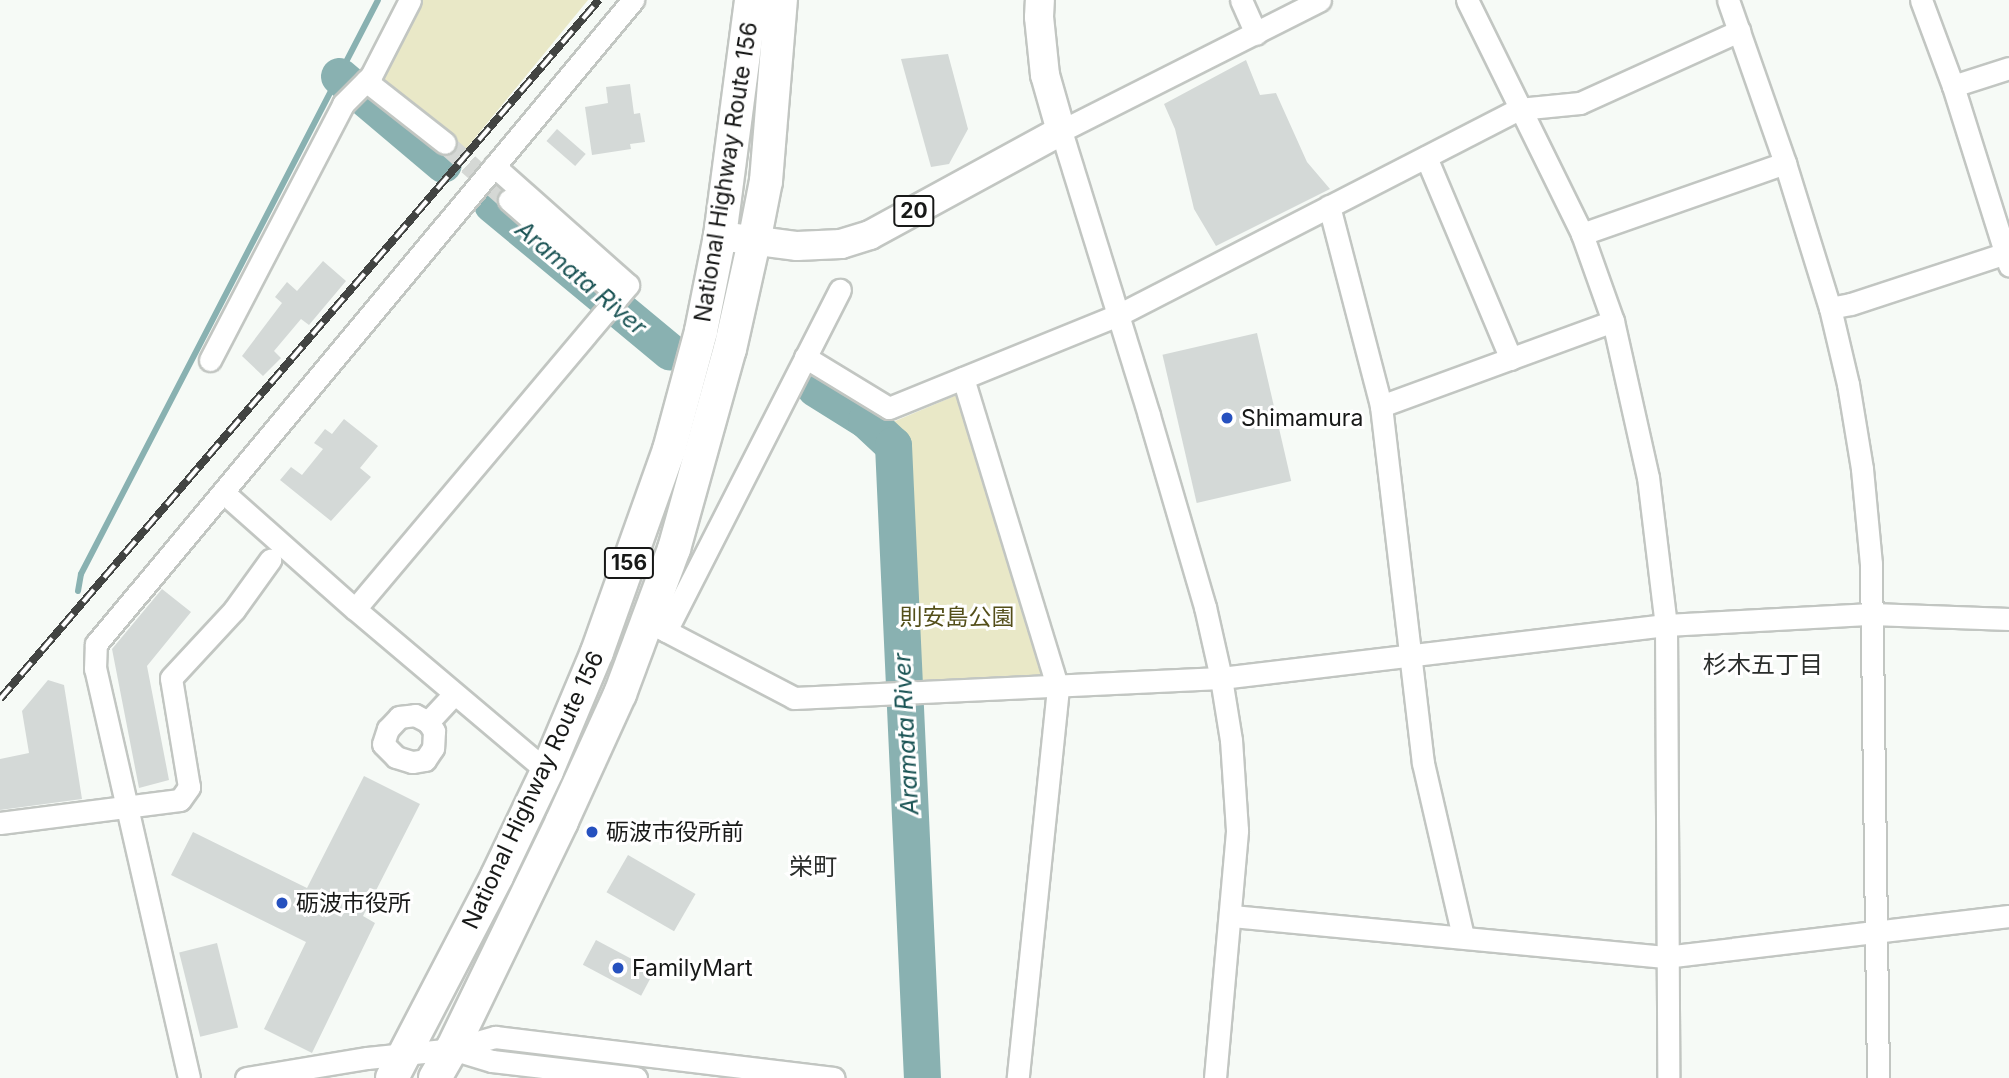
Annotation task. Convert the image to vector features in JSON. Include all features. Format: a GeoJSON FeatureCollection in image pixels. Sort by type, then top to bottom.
{"type":"FeatureCollection","features":[{"type":"Feature","properties":{"kind":"highway","name":"National Highway Route 156"},"geometry":{"type":"LineString","coordinates":[[398,1066],[497,876],[547,771],[597,652],[669,450],[701,331],[766,9]]}},
{"type":"Feature","properties":{"kind":"highway","name":"National Highway Route 156"},"geometry":{"type":"LineString","coordinates":[[435,1078],[452,1049],[620,694],[656,626],[674,549],[705,444],[754,243],[766,181],[766,9]]}},
{"type":"Feature","properties":{"kind":"main road"},"geometry":{"type":"LineString","coordinates":[[1040,0],[1039,18],[1045,75],[1061,131]]}},
{"type":"Feature","properties":{"kind":"main road","name":"20"},"geometry":{"type":"LineString","coordinates":[[720,236],[754,243],[797,246],[841,244],[870,235],[1061,131]]}},
{"type":"Feature","properties":{"kind":"street"},"geometry":{"type":"LineString","coordinates":[[210,360],[343,104],[366,81],[411,0]]}},
{"type":"Feature","properties":{"kind":"street"},"geometry":{"type":"LineString","coordinates":[[189,1078],[95,669],[96,644],[633,0]]}},
{"type":"Feature","properties":{"kind":"street"},"geometry":{"type":"LineString","coordinates":[[1241,0],[1256,34]]}},
{"type":"Feature","properties":{"kind":"street"},"geometry":{"type":"LineString","coordinates":[[1215,1078],[1237,830],[1231,740],[1222,678],[1205,607],[1120,314],[1061,131],[1320,0]]}},
{"type":"Feature","properties":{"kind":"street"},"geometry":{"type":"LineString","coordinates":[[1467,0],[1582,234],[1613,321],[1648,477],[1666,625],[1665,957],[1668,1078]]}},
{"type":"Feature","properties":{"kind":"street"},"geometry":{"type":"LineString","coordinates":[[1728,0],[1785,163],[1830,308],[1848,384],[1862,470],[1871,564],[1878,1078]]}},
{"type":"Feature","properties":{"kind":"street"},"geometry":{"type":"LineString","coordinates":[[1830,308],[2008,256],[1954,86],[1921,0]]}},
{"type":"Feature","properties":{"kind":"street"},"geometry":{"type":"LineString","coordinates":[[805,357],[889,408],[1120,314],[1519,110],[1580,103],[1739,31]]}},
{"type":"Feature","properties":{"kind":"street"},"geometry":{"type":"LineString","coordinates":[[1954,86],[2009,68]]}},
{"type":"Feature","properties":{"kind":"street"},"geometry":{"type":"LineString","coordinates":[[366,81],[444,143]]}},
{"type":"Feature","properties":{"kind":"street"},"geometry":{"type":"LineString","coordinates":[[1426,157],[1511,359]]}},
{"type":"Feature","properties":{"kind":"street"},"geometry":{"type":"LineString","coordinates":[[1582,234],[1785,163]]}},
{"type":"Feature","properties":{"kind":"street"},"geometry":{"type":"LineString","coordinates":[[355,609],[628,285],[494,166]]}},
{"type":"Feature","properties":{"kind":"street"},"geometry":{"type":"LineString","coordinates":[[509,200],[618,296]]}},
{"type":"Feature","properties":{"kind":"street"},"geometry":{"type":"LineString","coordinates":[[1329,206],[1381,406],[1413,655],[1423,763],[1463,936]]}},
{"type":"Feature","properties":{"kind":"street"},"geometry":{"type":"LineString","coordinates":[[840,290],[656,626],[794,698],[1058,688],[1222,678],[1666,625],[1872,614],[2009,619]]}},
{"type":"Feature","properties":{"kind":"street"},"geometry":{"type":"LineString","coordinates":[[1381,406],[1613,321]]}},
{"type":"Feature","properties":{"kind":"street"},"geometry":{"type":"LineString","coordinates":[[963,378],[1058,688],[1018,1078]]}},
{"type":"Feature","properties":{"kind":"street"},"geometry":{"type":"LineString","coordinates":[[223,492],[355,609],[547,771]]}},
{"type":"Feature","properties":{"kind":"street"},"geometry":{"type":"LineString","coordinates":[[0,823],[180,800],[189,787],[171,678],[234,610],[270,560]]}},
{"type":"Feature","properties":{"kind":"street"},"geometry":{"type":"LineString","coordinates":[[428,722],[454,694]]}},
{"type":"Feature","properties":{"kind":"street"},"geometry":{"type":"LineString","coordinates":[[1231,916],[1665,957],[2009,916]]}},
{"type":"Feature","properties":{"kind":"street"},"geometry":{"type":"LineString","coordinates":[[246,1078],[398,1066],[495,1037],[834,1078]]}},
{"type":"Feature","properties":{"kind":"street"},"geometry":{"type":"LineString","coordinates":[[452,1049],[492,1061],[636,1078]]}},
{"type":"Feature","properties":{"kind":"green space"},"geometry":{"type":"Polygon","coordinates":[[[422,0],[588,0],[466,149],[376,81],[422,0]]]}},
{"type":"Feature","properties":{"kind":"green space","name":"則安島公園"},"geometry":{"type":"Polygon","coordinates":[[[957,395],[1049,683],[892,688],[882,461],[869,432],[957,395]]]}},
{"type":"Feature","properties":{"kind":"building"},"geometry":{"type":"Polygon","coordinates":[[[948,54],[968,129],[949,164],[931,167],[901,59],[948,54]]]}},
{"type":"Feature","properties":{"kind":"building"},"geometry":{"type":"Polygon","coordinates":[[[1246,60],[1260,95],[1276,93],[1307,162],[1330,189],[1216,246],[1194,209],[1175,129],[1164,104],[1246,60]]]}},
{"type":"Feature","properties":{"kind":"building"},"geometry":{"type":"Polygon","coordinates":[[[630,84],[634,114],[640,113],[645,142],[630,144],[631,149],[592,155],[585,107],[608,103],[606,87],[630,84]]]}},
{"type":"Feature","properties":{"kind":"building"},"geometry":{"type":"Polygon","coordinates":[[[557,129],[586,154],[575,166],[547,141],[557,129]]]}},
{"type":"Feature","properties":{"kind":"building"},"geometry":{"type":"Polygon","coordinates":[[[323,261],[346,281],[309,325],[301,319],[274,351],[281,358],[263,376],[242,356],[282,303],[275,297],[287,282],[297,291],[323,261]]]}},
{"type":"Feature","properties":{"kind":"building","name":"Shimamura"},"geometry":{"type":"Polygon","coordinates":[[[1257,333],[1291,481],[1197,503],[1162,355],[1257,333]]]}},
{"type":"Feature","properties":{"kind":"building"},"geometry":{"type":"Polygon","coordinates":[[[344,419],[378,446],[360,468],[371,477],[331,521],[280,480],[291,467],[302,475],[323,449],[314,443],[325,429],[332,434],[344,419]]]}},
{"type":"Feature","properties":{"kind":"building"},"geometry":{"type":"Polygon","coordinates":[[[162,589],[191,612],[147,666],[169,780],[139,788],[112,649],[162,589]]]}},
{"type":"Feature","properties":{"kind":"building"},"geometry":{"type":"Polygon","coordinates":[[[48,680],[64,685],[82,799],[0,810],[0,759],[29,753],[22,711],[48,680]]]}},
{"type":"Feature","properties":{"kind":"building"},"geometry":{"type":"Polygon","coordinates":[[[364,776],[420,804],[363,916],[375,923],[312,1053],[264,1029],[306,942],[171,875],[193,832],[307,888],[364,776]]]}},
{"type":"Feature","properties":{"kind":"building"},"geometry":{"type":"Polygon","coordinates":[[[628,855],[696,894],[674,931],[606,892],[628,855]]]}},
{"type":"Feature","properties":{"kind":"building","name":"FamilyMart"},"geometry":{"type":"Polygon","coordinates":[[[596,940],[654,971],[641,996],[583,965],[596,940]]]}},
{"type":"Feature","properties":{"kind":"building"},"geometry":{"type":"Polygon","coordinates":[[[217,943],[238,1027],[200,1037],[179,952],[217,943]]]}},
{"type":"Feature","properties":{"kind":"waterway"},"geometry":{"type":"LineString","coordinates":[[78,591],[81,574],[378,0]]}},
{"type":"Feature","properties":{"kind":"waterway","name":"Aramata River"},"geometry":{"type":"LineString","coordinates":[[339,76],[443,164]]}},
{"type":"Feature","properties":{"kind":"waterway","name":"Aramata River"},"geometry":{"type":"LineString","coordinates":[[492,204],[670,352]]}},
{"type":"Feature","properties":{"kind":"waterway","name":"Aramata River"},"geometry":{"type":"LineString","coordinates":[[815,388],[866,420],[893,445],[922,1078]]}},
{"type":"Feature","properties":{"kind":"tunnel"},"geometry":{"type":"LineString","coordinates":[[445,143],[509,200]]}},
{"type":"Feature","properties":{"kind":"railway"},"geometry":{"type":"LineString","coordinates":[[0,699],[599,0]]}},
{"type":"Feature","properties":{"kind":"place","name":"Shimamura"},"geometry":{"type":"Point","coordinates":[1227,418]}},
{"type":"Feature","properties":{"kind":"place","name":"砺波市役所前"},"geometry":{"type":"Point","coordinates":[592,832]}},
{"type":"Feature","properties":{"kind":"place","name":"砺波市役所"},"geometry":{"type":"Point","coordinates":[282,903]}},
{"type":"Feature","properties":{"kind":"place","name":"FamilyMart"},"geometry":{"type":"Point","coordinates":[618,968]}},
{"type":"Feature","properties":{"kind":"district","name":"杉木五丁目"},"geometry":{"type":"Point","coordinates":[1763,665]}},
{"type":"Feature","properties":{"kind":"district","name":"栄町"},"geometry":{"type":"Point","coordinates":[813,867]}}]}
